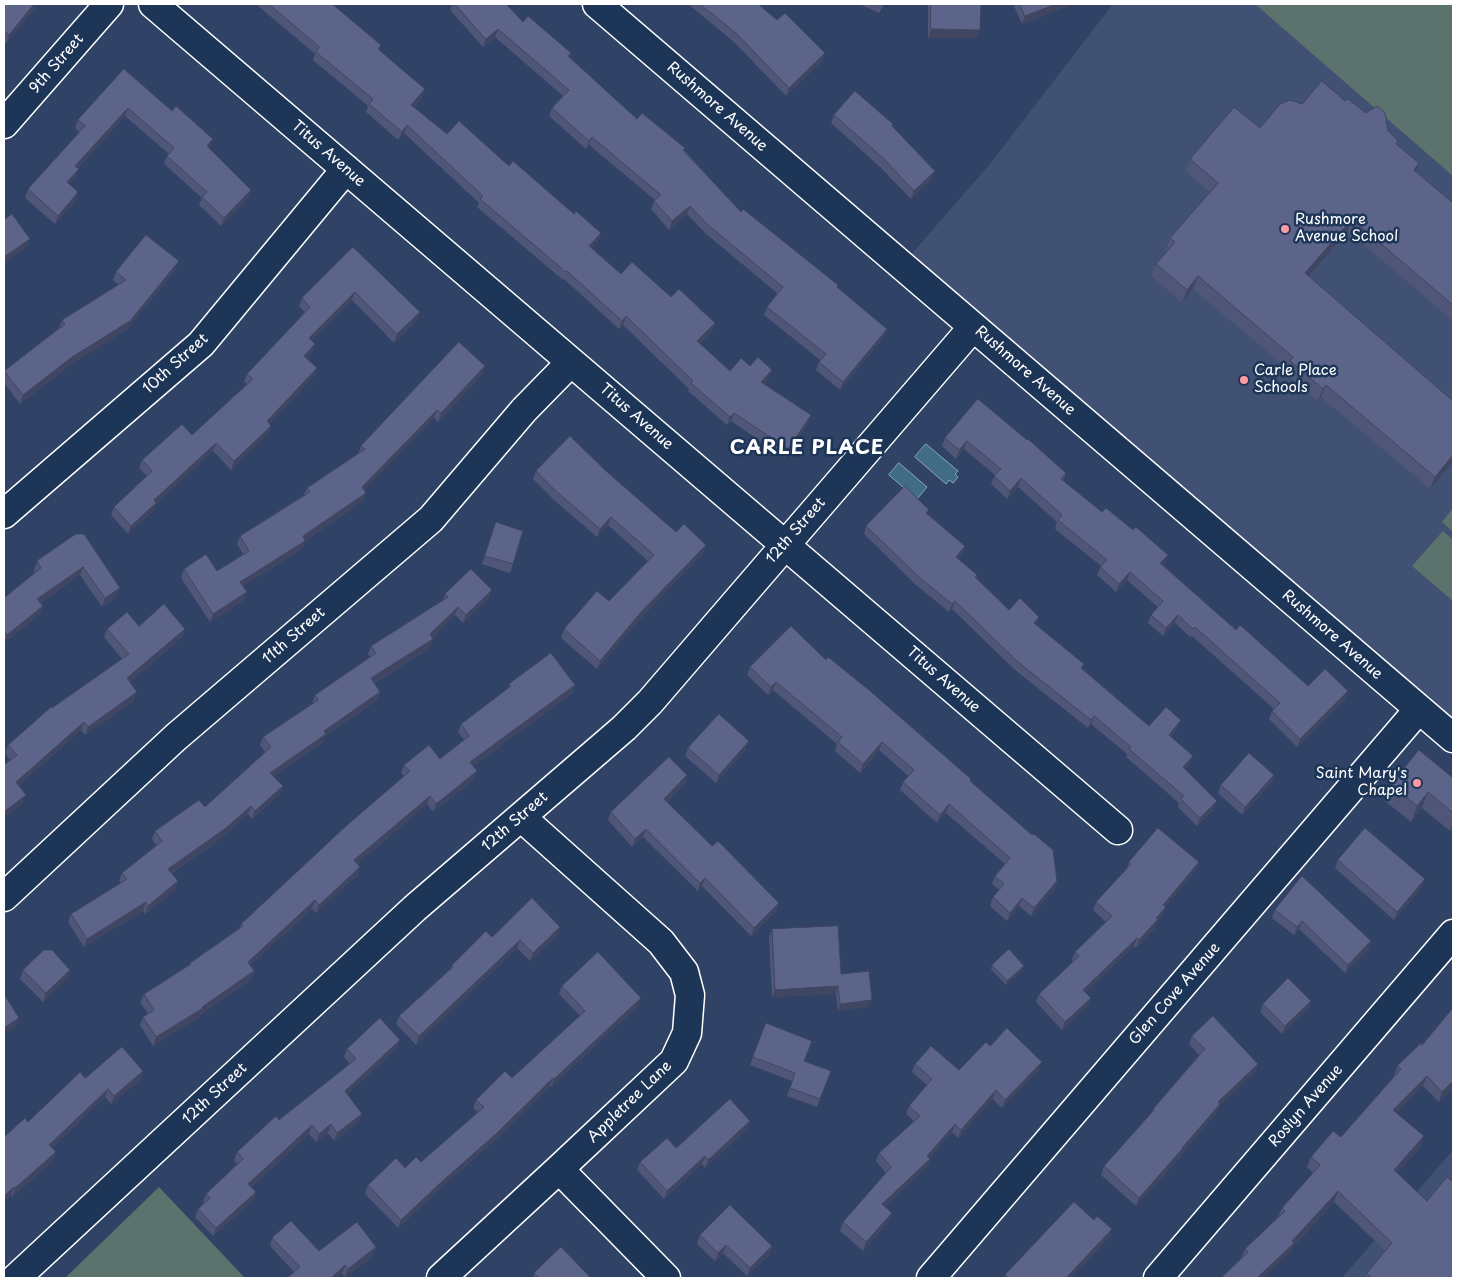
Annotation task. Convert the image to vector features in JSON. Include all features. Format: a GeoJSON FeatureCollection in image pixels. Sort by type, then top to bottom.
{"type":"FeatureCollection","features":[{"type":"Feature","properties":{"kind":"street","name":"9th Street"},"geometry":{"type":"LineString","coordinates":[[4,124],[109,4]]}},
{"type":"Feature","properties":{"kind":"street","name":"Titus Avenue"},"geometry":{"type":"LineString","coordinates":[[153,4],[1118,830]]}},
{"type":"Feature","properties":{"kind":"street","name":"Rushmore Avenue"},"geometry":{"type":"LineString","coordinates":[[596,4],[1453,738]]}},
{"type":"Feature","properties":{"kind":"street","name":"10th Street"},"geometry":{"type":"LineString","coordinates":[[4,514],[201,344],[346,169]]}},
{"type":"Feature","properties":{"kind":"street","name":"12th Street"},"geometry":{"type":"LineString","coordinates":[[16,1278],[414,908],[624,728],[973,327]]}},
{"type":"Feature","properties":{"kind":"street","name":"11th Street"},"geometry":{"type":"LineString","coordinates":[[4,897],[176,737],[431,519],[524,410],[571,362]]}},
{"type":"Feature","properties":{"kind":"street","name":"Glen Cove Avenue"},"geometry":{"type":"LineString","coordinates":[[931,1278],[1419,709]]}},
{"type":"Feature","properties":{"kind":"street","name":"Appletree Lane"},"geometry":{"type":"LineString","coordinates":[[441,1278],[674,1060],[687,1034],[690,995],[684,972],[661,942],[521,817]]}},
{"type":"Feature","properties":{"kind":"street","name":"Roslyn Avenue"},"geometry":{"type":"LineString","coordinates":[[1158,1278],[1453,934]]}},
{"type":"Feature","properties":{"kind":"street"},"geometry":{"type":"LineString","coordinates":[[559,1169],[666,1278]]}},
{"type":"Feature","properties":{"kind":"shaded area","name":"Carle Place Schools"},"geometry":{"type":"Polygon","coordinates":[[[1113,4],[1453,4],[1453,738],[902,265],[990,164],[1113,4]]]}},
{"type":"Feature","properties":{"kind":"shaded area"},"geometry":{"type":"Polygon","coordinates":[[[926,444],[958,471],[955,474],[958,477],[953,483],[949,480],[946,484],[915,457],[926,444]]]}},
{"type":"Feature","properties":{"kind":"shaded area"},"geometry":{"type":"Polygon","coordinates":[[[899,463],[927,487],[917,499],[889,475],[899,463]]]}},
{"type":"Feature","properties":{"kind":"shaded area"},"geometry":{"type":"Polygon","coordinates":[[[1453,1150],[1453,1278],[1342,1278],[1453,1150]]]}},
{"type":"Feature","properties":{"kind":"green space"},"geometry":{"type":"Polygon","coordinates":[[[1255,4],[1453,4],[1453,176],[1255,4]]]}},
{"type":"Feature","properties":{"kind":"green space"},"geometry":{"type":"Polygon","coordinates":[[[1453,508],[1453,532],[1442,522],[1453,508]]]}},
{"type":"Feature","properties":{"kind":"green space"},"geometry":{"type":"Polygon","coordinates":[[[1443,531],[1453,540],[1453,601],[1412,566],[1443,531]]]}},
{"type":"Feature","properties":{"kind":"green space"},"geometry":{"type":"Polygon","coordinates":[[[159,1187],[245,1278],[65,1278],[159,1187]]]}},
{"type":"Feature","properties":{"kind":"building"},"geometry":{"type":"Polygon","coordinates":[[[4,4],[34,4],[9,35],[4,30],[4,4]]]}},
{"type":"Feature","properties":{"kind":"building"},"geometry":{"type":"Polygon","coordinates":[[[269,4],[332,4],[381,45],[378,49],[425,89],[411,105],[447,134],[459,121],[509,166],[513,161],[574,214],[576,211],[601,233],[589,246],[621,274],[632,262],[671,297],[679,289],[715,323],[697,341],[730,371],[741,358],[750,366],[758,357],[772,370],[761,382],[811,415],[788,449],[734,413],[730,417],[691,383],[693,381],[626,316],[622,321],[567,271],[480,199],[483,196],[407,125],[402,132],[369,104],[373,99],[316,52],[319,47],[269,4]]]}},
{"type":"Feature","properties":{"kind":"building"},"geometry":{"type":"Polygon","coordinates":[[[455,4],[506,4],[523,22],[528,16],[571,53],[568,56],[637,119],[642,113],[685,148],[683,150],[741,212],[743,209],[838,285],[837,287],[887,329],[843,382],[819,362],[826,354],[767,307],[783,287],[708,225],[690,206],[672,221],[654,201],[661,195],[592,137],[589,141],[552,108],[569,90],[498,29],[486,39],[455,4]]]}},
{"type":"Feature","properties":{"kind":"building"},"geometry":{"type":"Polygon","coordinates":[[[700,4],[758,4],[777,20],[785,13],[825,53],[789,88],[737,34],[700,4]]]}},
{"type":"Feature","properties":{"kind":"building"},"geometry":{"type":"Polygon","coordinates":[[[931,4],[981,4],[980,30],[931,29],[931,4]]]}},
{"type":"Feature","properties":{"kind":"building"},"geometry":{"type":"Polygon","coordinates":[[[1020,4],[1056,4],[1025,16],[1020,4]]]}},
{"type":"Feature","properties":{"kind":"building"},"geometry":{"type":"Polygon","coordinates":[[[124,69],[172,111],[176,106],[213,139],[207,146],[251,190],[224,218],[202,197],[207,192],[167,156],[174,148],[128,108],[75,166],[79,169],[67,182],[78,192],[58,216],[28,189],[85,126],[78,120],[124,69]]]}},
{"type":"Feature","properties":{"kind":"building"},"geometry":{"type":"Polygon","coordinates":[[[1322,81],[1345,101],[1348,99],[1366,113],[1377,106],[1385,113],[1388,131],[1398,141],[1396,144],[1419,163],[1414,170],[1453,203],[1453,305],[1352,219],[1305,273],[1453,401],[1453,455],[1435,477],[1326,385],[1323,389],[1290,361],[1293,357],[1198,276],[1187,290],[1156,264],[1175,242],[1170,238],[1218,183],[1190,159],[1234,107],[1260,128],[1280,104],[1290,100],[1302,104],[1322,81]]]}},
{"type":"Feature","properties":{"kind":"building"},"geometry":{"type":"Polygon","coordinates":[[[855,91],[893,124],[892,126],[935,171],[914,191],[884,159],[834,115],[855,91]]]}},
{"type":"Feature","properties":{"kind":"building"},"geometry":{"type":"Polygon","coordinates":[[[12,214],[30,239],[4,257],[4,220],[12,214]]]}},
{"type":"Feature","properties":{"kind":"building"},"geometry":{"type":"Polygon","coordinates":[[[146,235],[179,261],[130,321],[72,357],[23,395],[4,371],[65,324],[62,320],[126,280],[116,272],[146,235]]]}},
{"type":"Feature","properties":{"kind":"building"},"geometry":{"type":"Polygon","coordinates":[[[353,247],[420,312],[397,334],[355,292],[309,338],[315,344],[304,356],[317,368],[267,421],[271,426],[234,461],[216,443],[154,500],[156,503],[131,526],[114,507],[152,471],[142,460],[182,424],[192,435],[253,379],[247,374],[310,307],[302,298],[353,247]]]}},
{"type":"Feature","properties":{"kind":"building"},"geometry":{"type":"Polygon","coordinates":[[[459,342],[485,366],[441,413],[437,410],[362,487],[366,493],[303,536],[305,541],[240,582],[247,592],[213,614],[184,569],[206,554],[217,571],[249,551],[240,536],[310,492],[307,488],[365,449],[361,446],[459,342]]]}},
{"type":"Feature","properties":{"kind":"building"},"geometry":{"type":"Polygon","coordinates":[[[978,399],[1028,439],[1066,473],[1061,479],[1102,512],[1106,508],[1133,530],[1136,527],[1168,555],[1160,563],[1236,630],[1240,625],[1308,686],[1325,669],[1348,691],[1300,739],[1272,711],[1280,703],[1195,627],[1193,629],[1178,615],[1166,628],[1151,615],[1163,601],[1130,572],[1119,584],[1100,567],[1107,560],[1058,520],[1062,515],[1021,478],[1010,491],[994,476],[1001,469],[967,441],[959,450],[945,438],[978,399]]]}},
{"type":"Feature","properties":{"kind":"building"},"geometry":{"type":"Polygon","coordinates":[[[570,436],[606,471],[676,532],[684,524],[706,545],[642,611],[600,661],[564,629],[597,591],[609,601],[654,555],[611,517],[600,529],[558,493],[536,471],[570,436]]]}},
{"type":"Feature","properties":{"kind":"building"},"geometry":{"type":"Polygon","coordinates":[[[905,486],[929,510],[926,513],[965,546],[956,557],[977,575],[975,577],[1009,610],[1020,598],[1039,617],[1034,623],[1084,664],[1081,668],[1149,726],[1166,707],[1181,720],[1169,735],[1193,756],[1183,767],[1217,801],[1200,818],[1181,799],[1184,796],[1129,749],[1131,747],[1094,716],[1091,720],[1018,662],[955,601],[952,604],[919,577],[866,526],[905,486]]]}},
{"type":"Feature","properties":{"kind":"building"},"geometry":{"type":"Polygon","coordinates":[[[496,522],[523,531],[513,564],[485,556],[496,522]]]}},
{"type":"Feature","properties":{"kind":"building"},"geometry":{"type":"Polygon","coordinates":[[[76,534],[84,534],[120,588],[105,598],[83,567],[37,599],[43,606],[7,635],[4,631],[4,598],[41,568],[37,561],[76,534]]]}},
{"type":"Feature","properties":{"kind":"building"},"geometry":{"type":"Polygon","coordinates":[[[471,569],[492,590],[466,615],[458,607],[430,634],[433,639],[371,678],[380,692],[324,731],[326,734],[270,773],[283,786],[255,811],[251,806],[226,828],[168,869],[178,881],[148,906],[146,902],[87,939],[71,914],[127,879],[122,873],[162,841],[155,831],[199,800],[205,807],[271,747],[263,737],[318,700],[315,695],[376,653],[371,646],[448,597],[445,594],[471,569]]]}},
{"type":"Feature","properties":{"kind":"building"},"geometry":{"type":"Polygon","coordinates":[[[164,604],[185,629],[127,678],[137,692],[88,727],[84,722],[16,782],[26,795],[4,812],[4,765],[17,755],[8,745],[51,707],[129,654],[107,629],[127,612],[139,626],[164,604]]]}},
{"type":"Feature","properties":{"kind":"building"},"geometry":{"type":"Polygon","coordinates":[[[791,626],[826,660],[828,657],[869,690],[1032,835],[1034,834],[1053,850],[1057,881],[1034,908],[1022,898],[1010,913],[993,897],[1004,884],[995,876],[1010,858],[949,804],[940,815],[903,782],[914,770],[882,742],[863,764],[838,742],[842,737],[776,682],[771,687],[750,667],[791,626]]]}},
{"type":"Feature","properties":{"kind":"building"},"geometry":{"type":"Polygon","coordinates":[[[551,653],[575,685],[470,762],[477,771],[436,804],[430,796],[354,860],[360,867],[319,905],[315,900],[248,962],[254,971],[203,1008],[156,1037],[143,1017],[154,1010],[144,994],[191,964],[243,926],[241,924],[346,826],[410,771],[404,765],[429,745],[440,759],[469,736],[461,724],[511,686],[509,684],[551,653]]]}},
{"type":"Feature","properties":{"kind":"building"},"geometry":{"type":"Polygon","coordinates":[[[719,714],[749,741],[719,775],[688,748],[719,714]]]}},
{"type":"Feature","properties":{"kind":"building"},"geometry":{"type":"Polygon","coordinates":[[[1419,750],[1453,778],[1453,813],[1428,792],[1417,806],[1391,785],[1419,750]]]}},
{"type":"Feature","properties":{"kind":"building"},"geometry":{"type":"Polygon","coordinates":[[[1249,753],[1274,775],[1245,807],[1221,785],[1249,753]]]}},
{"type":"Feature","properties":{"kind":"building"},"geometry":{"type":"Polygon","coordinates":[[[669,757],[687,775],[664,799],[712,846],[718,841],[779,903],[754,928],[705,878],[700,883],[646,829],[635,839],[611,812],[669,757]]]}},
{"type":"Feature","properties":{"kind":"building"},"geometry":{"type":"Polygon","coordinates":[[[1158,828],[1199,862],[1163,905],[1166,907],[1156,918],[1158,919],[1139,940],[1137,938],[1083,990],[1091,998],[1065,1022],[1039,994],[1079,956],[1075,952],[1112,916],[1096,902],[1131,864],[1129,862],[1158,828]]]}},
{"type":"Feature","properties":{"kind":"building"},"geometry":{"type":"Polygon","coordinates":[[[1365,828],[1425,879],[1397,912],[1338,860],[1365,828]]]}},
{"type":"Feature","properties":{"kind":"building"},"geometry":{"type":"Polygon","coordinates":[[[1302,876],[1371,941],[1348,965],[1302,921],[1297,927],[1275,910],[1302,876]]]}},
{"type":"Feature","properties":{"kind":"building"},"geometry":{"type":"Polygon","coordinates":[[[532,898],[560,927],[533,953],[520,940],[419,1036],[399,1016],[453,967],[452,965],[486,931],[492,937],[532,898]]]}},
{"type":"Feature","properties":{"kind":"building"},"geometry":{"type":"Polygon","coordinates":[[[838,926],[841,974],[869,971],[872,1000],[840,1004],[838,986],[775,990],[772,929],[838,926]]]}},
{"type":"Feature","properties":{"kind":"building"},"geometry":{"type":"Polygon","coordinates":[[[1009,949],[1024,966],[1007,981],[992,965],[1009,949]]]}},
{"type":"Feature","properties":{"kind":"building"},"geometry":{"type":"Polygon","coordinates":[[[44,950],[52,950],[70,970],[46,993],[23,970],[44,950]]]}},
{"type":"Feature","properties":{"kind":"building"},"geometry":{"type":"Polygon","coordinates":[[[598,952],[641,998],[401,1220],[368,1185],[396,1158],[405,1168],[416,1157],[421,1162],[484,1107],[476,1100],[505,1071],[512,1078],[585,1011],[562,986],[598,952]]]}},
{"type":"Feature","properties":{"kind":"building"},"geometry":{"type":"Polygon","coordinates":[[[1288,978],[1311,1001],[1285,1026],[1263,1004],[1288,978]]]}},
{"type":"Feature","properties":{"kind":"building"},"geometry":{"type":"Polygon","coordinates":[[[4,994],[19,1018],[4,1028],[4,994]]]}},
{"type":"Feature","properties":{"kind":"building"},"geometry":{"type":"Polygon","coordinates":[[[1453,1008],[1453,1081],[1442,1092],[1427,1076],[1393,1110],[1424,1136],[1394,1170],[1427,1201],[1447,1177],[1453,1182],[1453,1278],[1372,1278],[1367,1273],[1392,1243],[1338,1191],[1292,1241],[1294,1243],[1257,1278],[1221,1278],[1248,1252],[1245,1249],[1285,1211],[1282,1208],[1320,1165],[1311,1157],[1333,1131],[1341,1137],[1401,1069],[1397,1066],[1421,1043],[1422,1045],[1453,1008]]]}},
{"type":"Feature","properties":{"kind":"building"},"geometry":{"type":"Polygon","coordinates":[[[1213,1016],[1258,1064],[1218,1102],[1220,1104],[1139,1198],[1104,1166],[1205,1049],[1192,1036],[1213,1016]]]}},
{"type":"Feature","properties":{"kind":"building"},"geometry":{"type":"Polygon","coordinates":[[[380,1018],[400,1040],[345,1091],[362,1114],[337,1133],[331,1124],[319,1134],[312,1125],[248,1184],[256,1192],[216,1228],[198,1209],[210,1198],[206,1194],[243,1159],[237,1152],[276,1116],[279,1120],[356,1059],[347,1049],[380,1018]]]}},
{"type":"Feature","properties":{"kind":"building"},"geometry":{"type":"Polygon","coordinates":[[[766,1023],[812,1041],[804,1061],[831,1071],[820,1099],[790,1088],[795,1073],[753,1057],[766,1023]]]}},
{"type":"Feature","properties":{"kind":"building"},"geometry":{"type":"Polygon","coordinates":[[[1007,1028],[1042,1062],[1005,1100],[996,1090],[961,1130],[955,1124],[927,1156],[930,1159],[882,1204],[892,1213],[866,1242],[843,1222],[891,1167],[879,1153],[920,1116],[909,1106],[932,1079],[915,1064],[931,1046],[959,1070],[986,1042],[990,1046],[1007,1028]]]}},
{"type":"Feature","properties":{"kind":"building"},"geometry":{"type":"Polygon","coordinates":[[[122,1047],[143,1071],[114,1096],[108,1089],[49,1145],[56,1152],[4,1196],[4,1137],[25,1118],[28,1122],[80,1072],[85,1078],[122,1047]]]}},
{"type":"Feature","properties":{"kind":"building"},"geometry":{"type":"Polygon","coordinates":[[[730,1099],[750,1121],[708,1160],[705,1156],[667,1191],[640,1162],[667,1138],[676,1148],[730,1099]]]}},
{"type":"Feature","properties":{"kind":"building"},"geometry":{"type":"Polygon","coordinates":[[[1074,1202],[1094,1220],[1097,1216],[1112,1229],[1066,1278],[1009,1278],[1005,1275],[1074,1202]]]}},
{"type":"Feature","properties":{"kind":"building"},"geometry":{"type":"Polygon","coordinates":[[[730,1205],[772,1246],[750,1268],[726,1245],[718,1253],[700,1235],[730,1205]]]}},
{"type":"Feature","properties":{"kind":"building"},"geometry":{"type":"Polygon","coordinates":[[[291,1221],[319,1251],[357,1222],[376,1247],[348,1269],[345,1265],[331,1278],[287,1278],[300,1267],[272,1238],[291,1221]]]}},
{"type":"Feature","properties":{"kind":"building"},"geometry":{"type":"Polygon","coordinates":[[[561,1247],[591,1278],[539,1278],[534,1273],[561,1247]]]}},
{"type":"Feature","properties":{"kind":"place","name":"Rushmore Avenue School"},"geometry":{"type":"Point","coordinates":[1285,229]}},
{"type":"Feature","properties":{"kind":"place","name":"Carle Place Schools"},"geometry":{"type":"Point","coordinates":[1244,380]}},
{"type":"Feature","properties":{"kind":"place","name":"Saint Mary's Chapel"},"geometry":{"type":"Point","coordinates":[1417,783]}},
{"type":"Feature","properties":{"kind":"district","name":"CARLE PLACE"},"geometry":{"type":"Point","coordinates":[807,448]}}]}
